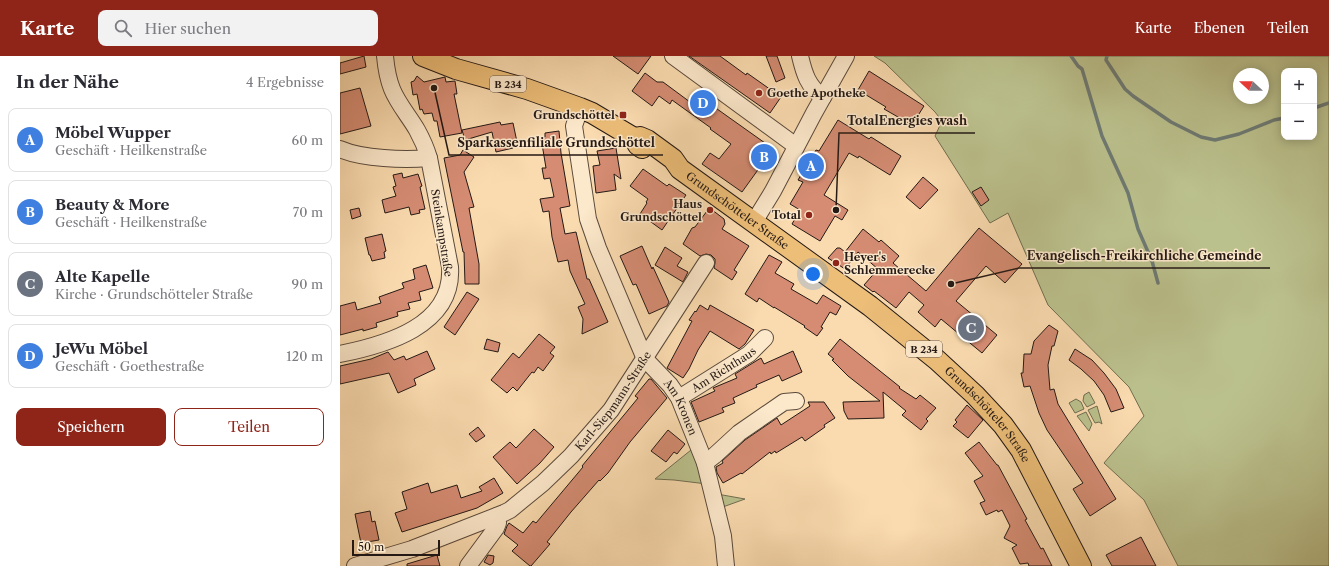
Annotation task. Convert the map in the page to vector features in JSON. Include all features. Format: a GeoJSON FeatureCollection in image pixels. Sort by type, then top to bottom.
{"type":"FeatureCollection","features":[{"type":"Feature","properties":{"kind":"main road","name":"Grundschötteler Straße"},"geometry":{"type":"LineString","coordinates":[[423,56],[456,69],[538,93],[580,108],[634,138],[640,137],[647,140],[673,159],[680,169],[845,287],[941,364],[990,410],[1003,425],[1021,450],[1081,566]]}},
{"type":"Feature","properties":{"kind":"street","name":"Steinkampstraße"},"geometry":{"type":"LineString","coordinates":[[340,354],[366,349],[400,336],[422,324],[431,317],[445,299],[451,278],[430,158],[417,129],[400,105],[393,90],[389,80],[385,56]]}},
{"type":"Feature","properties":{"kind":"street"},"geometry":{"type":"LineString","coordinates":[[673,56],[796,146]]}},
{"type":"Feature","properties":{"kind":"street"},"geometry":{"type":"LineString","coordinates":[[800,56],[808,82],[815,92],[823,97]]}},
{"type":"Feature","properties":{"kind":"street"},"geometry":{"type":"LineString","coordinates":[[754,222],[771,194],[846,56]]}},
{"type":"Feature","properties":{"kind":"street","name":"Karl-Siepmann-Straße"},"geometry":{"type":"LineString","coordinates":[[355,566],[412,549],[510,510],[543,483],[571,456],[611,410],[645,359],[598,248],[588,219],[574,126],[580,108]]}},
{"type":"Feature","properties":{"kind":"street"},"geometry":{"type":"LineString","coordinates":[[340,149],[348,152],[389,158],[430,158]]}},
{"type":"Feature","properties":{"kind":"street"},"geometry":{"type":"LineString","coordinates":[[645,359],[706,262]]}},
{"type":"Feature","properties":{"kind":"street","name":"Am Richthaus"},"geometry":{"type":"LineString","coordinates":[[679,398],[749,354],[765,338]]}},
{"type":"Feature","properties":{"kind":"street","name":"Am Kronen"},"geometry":{"type":"LineString","coordinates":[[645,359],[670,385],[679,398],[705,462],[723,536],[726,566]]}},
{"type":"Feature","properties":{"kind":"street"},"geometry":{"type":"LineString","coordinates":[[705,462],[745,428],[784,402],[796,401]]}},
{"type":"Feature","properties":{"kind":"street"},"geometry":{"type":"LineString","coordinates":[[468,566],[496,528],[498,523],[497,516]]}},
{"type":"Feature","properties":{"kind":"green space"},"geometry":{"type":"Polygon","coordinates":[[[874,56],[1329,56],[1329,566],[1178,566],[1144,500],[1104,463],[1144,416],[1129,387],[1048,305],[1008,213],[990,223],[935,136],[942,121],[935,112],[885,63],[874,56]]]}},
{"type":"Feature","properties":{"kind":"green space"},"geometry":{"type":"Polygon","coordinates":[[[1089,392],[1095,403],[1087,407],[1083,401],[1084,395],[1089,392]]]}},
{"type":"Feature","properties":{"kind":"green space"},"geometry":{"type":"Polygon","coordinates":[[[1076,399],[1081,402],[1084,409],[1075,413],[1069,403],[1076,399]]]}},
{"type":"Feature","properties":{"kind":"green space"},"geometry":{"type":"Polygon","coordinates":[[[1097,406],[1102,424],[1099,422],[1095,423],[1088,410],[1097,406]]]}},
{"type":"Feature","properties":{"kind":"green space"},"geometry":{"type":"Polygon","coordinates":[[[1086,412],[1092,424],[1089,431],[1077,416],[1086,412]]]}},
{"type":"Feature","properties":{"kind":"green space"},"geometry":{"type":"Polygon","coordinates":[[[696,446],[707,484],[655,479],[696,446]]]}},
{"type":"Feature","properties":{"kind":"green space"},"geometry":{"type":"Polygon","coordinates":[[[717,494],[745,499],[720,508],[717,494]]]}},
{"type":"Feature","properties":{"kind":"building"},"geometry":{"type":"Polygon","coordinates":[[[364,56],[366,67],[340,74],[340,63],[364,56]]]}},
{"type":"Feature","properties":{"kind":"building"},"geometry":{"type":"Polygon","coordinates":[[[613,56],[651,56],[638,74],[613,56]]]}},
{"type":"Feature","properties":{"kind":"building"},"geometry":{"type":"Polygon","coordinates":[[[689,56],[720,56],[746,75],[747,73],[781,97],[770,113],[689,56]]]}},
{"type":"Feature","properties":{"kind":"building"},"geometry":{"type":"Polygon","coordinates":[[[766,56],[777,56],[785,78],[776,82],[766,56]]]}},
{"type":"Feature","properties":{"kind":"building"},"geometry":{"type":"Polygon","coordinates":[[[869,71],[924,106],[912,125],[884,109],[886,107],[858,90],[869,71]]]}},
{"type":"Feature","properties":{"kind":"building"},"geometry":{"type":"Polygon","coordinates":[[[645,73],[657,82],[663,82],[690,102],[696,94],[765,143],[764,144],[773,151],[742,192],[702,164],[710,153],[719,159],[731,144],[672,100],[670,104],[659,96],[652,106],[632,91],[645,73]]]}},
{"type":"Feature","properties":{"kind":"building"},"geometry":{"type":"Polygon","coordinates":[[[417,76],[424,82],[445,77],[446,82],[455,81],[457,94],[454,94],[462,133],[440,137],[437,121],[434,121],[432,113],[424,114],[422,109],[420,110],[417,94],[413,95],[411,82],[414,81],[417,76]]]}},
{"type":"Feature","properties":{"kind":"building"},"geometry":{"type":"Polygon","coordinates":[[[360,88],[371,126],[340,134],[340,93],[360,88]]]}},
{"type":"Feature","properties":{"kind":"building"},"geometry":{"type":"Polygon","coordinates":[[[838,120],[869,139],[871,137],[901,156],[890,175],[859,156],[858,158],[849,153],[824,195],[848,210],[842,220],[835,216],[820,241],[792,224],[800,210],[790,204],[803,182],[798,180],[816,150],[819,151],[838,120]]]}},
{"type":"Feature","properties":{"kind":"building"},"geometry":{"type":"Polygon","coordinates":[[[500,122],[501,125],[513,123],[517,142],[512,143],[513,148],[496,152],[492,132],[465,140],[462,130],[500,122]]]}},
{"type":"Feature","properties":{"kind":"building"},"geometry":{"type":"Polygon","coordinates":[[[559,131],[561,153],[570,206],[560,208],[565,234],[576,232],[587,279],[589,279],[608,322],[582,334],[583,319],[578,307],[585,304],[570,271],[568,260],[558,262],[552,237],[549,211],[543,212],[540,199],[554,197],[550,178],[544,179],[542,168],[546,168],[541,138],[545,137],[545,133],[559,131]]]}},
{"type":"Feature","properties":{"kind":"building"},"geometry":{"type":"Polygon","coordinates":[[[616,148],[621,179],[614,174],[616,190],[596,193],[593,166],[600,165],[597,151],[616,148]]]}},
{"type":"Feature","properties":{"kind":"building"},"geometry":{"type":"Polygon","coordinates":[[[463,150],[474,157],[464,172],[474,207],[469,208],[479,264],[479,284],[465,284],[464,252],[444,158],[460,155],[463,150]]]}},
{"type":"Feature","properties":{"kind":"building"},"geometry":{"type":"Polygon","coordinates":[[[643,169],[667,186],[669,184],[686,195],[662,230],[640,214],[648,199],[630,186],[643,169]]]}},
{"type":"Feature","properties":{"kind":"building"},"geometry":{"type":"Polygon","coordinates":[[[402,173],[403,178],[418,174],[422,186],[420,187],[425,209],[419,210],[420,213],[411,215],[409,207],[385,213],[382,200],[396,196],[393,187],[396,186],[393,175],[402,173]]]}},
{"type":"Feature","properties":{"kind":"building"},"geometry":{"type":"Polygon","coordinates":[[[923,177],[938,190],[920,209],[906,197],[923,177]]]}},
{"type":"Feature","properties":{"kind":"building"},"geometry":{"type":"Polygon","coordinates":[[[981,187],[989,200],[981,206],[972,192],[981,187]]]}},
{"type":"Feature","properties":{"kind":"building"},"geometry":{"type":"Polygon","coordinates":[[[359,208],[361,216],[352,219],[350,210],[359,208]]]}},
{"type":"Feature","properties":{"kind":"building"},"geometry":{"type":"Polygon","coordinates":[[[711,209],[724,219],[725,224],[722,229],[749,246],[734,270],[737,272],[732,280],[714,268],[715,259],[711,255],[706,254],[700,256],[683,244],[692,228],[695,227],[707,211],[711,209]]]}},
{"type":"Feature","properties":{"kind":"building"},"geometry":{"type":"Polygon","coordinates":[[[979,228],[1022,264],[1005,283],[986,266],[956,301],[997,335],[982,353],[941,319],[935,327],[918,312],[924,305],[909,292],[896,308],[864,285],[878,269],[858,252],[845,269],[828,258],[837,248],[840,248],[845,252],[863,229],[879,242],[881,240],[899,256],[893,263],[926,291],[979,228]]]}},
{"type":"Feature","properties":{"kind":"building"},"geometry":{"type":"Polygon","coordinates":[[[382,234],[386,251],[384,252],[385,258],[372,261],[365,238],[382,234]]]}},
{"type":"Feature","properties":{"kind":"building"},"geometry":{"type":"Polygon","coordinates":[[[642,246],[669,302],[667,306],[649,314],[636,284],[633,285],[620,256],[642,246]]]}},
{"type":"Feature","properties":{"kind":"building"},"geometry":{"type":"Polygon","coordinates":[[[665,247],[682,258],[677,266],[688,272],[683,282],[655,265],[665,247]]]}},
{"type":"Feature","properties":{"kind":"building"},"geometry":{"type":"Polygon","coordinates":[[[769,255],[782,262],[775,273],[794,284],[791,289],[817,304],[823,295],[841,306],[836,315],[830,312],[821,327],[823,328],[817,336],[804,327],[805,326],[759,298],[757,302],[745,294],[769,255]]]}},
{"type":"Feature","properties":{"kind":"building"},"geometry":{"type":"Polygon","coordinates":[[[426,265],[433,288],[419,292],[421,300],[408,303],[410,309],[397,312],[398,316],[376,323],[377,327],[340,335],[340,306],[355,302],[357,310],[381,303],[379,297],[404,288],[402,283],[415,279],[413,269],[426,265]]]}},
{"type":"Feature","properties":{"kind":"building"},"geometry":{"type":"Polygon","coordinates":[[[467,292],[479,299],[455,335],[444,327],[467,292]]]}},
{"type":"Feature","properties":{"kind":"building"},"geometry":{"type":"Polygon","coordinates":[[[700,305],[708,310],[710,305],[754,330],[745,344],[739,349],[710,331],[683,378],[667,368],[692,321],[689,320],[700,305]]]}},
{"type":"Feature","properties":{"kind":"building"},"geometry":{"type":"Polygon","coordinates":[[[1049,325],[1058,331],[1054,346],[1052,346],[1048,365],[1050,390],[1054,389],[1058,404],[1116,499],[1090,516],[1073,489],[1083,483],[1047,430],[1039,413],[1030,386],[1024,387],[1021,373],[1023,373],[1024,354],[1031,354],[1034,341],[1049,325]]]}},
{"type":"Feature","properties":{"kind":"building"},"geometry":{"type":"Polygon","coordinates":[[[539,334],[555,347],[550,353],[554,356],[543,371],[538,367],[534,373],[532,372],[517,391],[513,387],[507,393],[491,380],[513,353],[519,358],[539,334]]]}},
{"type":"Feature","properties":{"kind":"building"},"geometry":{"type":"Polygon","coordinates":[[[487,339],[500,343],[498,352],[484,349],[487,339]]]}},
{"type":"Feature","properties":{"kind":"building"},"geometry":{"type":"Polygon","coordinates":[[[840,339],[900,387],[899,388],[916,399],[920,395],[936,408],[926,419],[928,421],[921,430],[902,415],[906,411],[883,392],[884,418],[848,419],[844,411],[843,402],[880,401],[848,376],[828,354],[840,339]]]}},
{"type":"Feature","properties":{"kind":"building"},"geometry":{"type":"Polygon","coordinates":[[[1075,349],[1092,360],[1104,373],[1116,389],[1124,408],[1111,412],[1104,395],[1094,381],[1069,360],[1075,349]]]}},
{"type":"Feature","properties":{"kind":"building"},"geometry":{"type":"Polygon","coordinates":[[[427,351],[435,369],[414,379],[416,385],[398,393],[389,373],[340,384],[340,366],[371,359],[388,352],[394,360],[404,356],[406,360],[427,351]]]}},
{"type":"Feature","properties":{"kind":"building"},"geometry":{"type":"Polygon","coordinates":[[[793,351],[802,372],[782,381],[779,375],[756,385],[757,387],[733,398],[735,403],[722,408],[724,412],[699,422],[691,402],[715,391],[713,388],[737,378],[735,374],[761,358],[764,364],[793,351]]]}},
{"type":"Feature","properties":{"kind":"building"},"geometry":{"type":"Polygon","coordinates":[[[649,379],[651,379],[667,398],[630,442],[608,473],[600,481],[599,480],[571,512],[547,542],[550,544],[530,566],[512,551],[518,545],[504,534],[507,526],[509,523],[523,533],[533,521],[536,523],[638,398],[635,396],[649,379]]]}},
{"type":"Feature","properties":{"kind":"building"},"geometry":{"type":"Polygon","coordinates":[[[808,402],[824,402],[835,418],[805,441],[802,437],[776,453],[775,451],[771,454],[770,452],[742,474],[741,473],[723,483],[717,473],[716,467],[723,463],[722,461],[745,440],[777,418],[781,425],[810,406],[808,402]]]}},
{"type":"Feature","properties":{"kind":"building"},"geometry":{"type":"Polygon","coordinates":[[[967,405],[983,420],[968,438],[953,426],[957,422],[955,420],[967,405]]]}},
{"type":"Feature","properties":{"kind":"building"},"geometry":{"type":"Polygon","coordinates":[[[478,427],[485,436],[476,442],[469,434],[478,427]]]}},
{"type":"Feature","properties":{"kind":"building"},"geometry":{"type":"Polygon","coordinates":[[[534,429],[554,447],[540,463],[517,484],[493,457],[510,442],[516,448],[534,429]]]}},
{"type":"Feature","properties":{"kind":"building"},"geometry":{"type":"Polygon","coordinates":[[[668,430],[685,444],[677,454],[674,452],[666,462],[651,451],[668,430]]]}},
{"type":"Feature","properties":{"kind":"building"},"geometry":{"type":"Polygon","coordinates":[[[979,442],[998,465],[1027,519],[1025,520],[1041,549],[1043,548],[1052,566],[1029,566],[1028,563],[1020,564],[1012,548],[1017,545],[1004,538],[1010,526],[1002,510],[998,512],[997,510],[986,515],[980,503],[985,501],[974,481],[983,476],[965,453],[979,442]]]}},
{"type":"Feature","properties":{"kind":"building"},"geometry":{"type":"Polygon","coordinates":[[[494,478],[503,493],[477,508],[402,532],[395,513],[407,509],[402,492],[428,483],[431,493],[457,485],[461,498],[482,491],[479,487],[494,478]]]}},
{"type":"Feature","properties":{"kind":"building"},"geometry":{"type":"Polygon","coordinates":[[[370,511],[372,522],[375,521],[379,540],[361,543],[355,514],[370,511]]]}},
{"type":"Feature","properties":{"kind":"building"},"geometry":{"type":"Polygon","coordinates":[[[1141,537],[1156,566],[1112,566],[1106,555],[1141,537]]]}},
{"type":"Feature","properties":{"kind":"building"},"geometry":{"type":"Polygon","coordinates":[[[437,555],[440,566],[407,566],[407,564],[437,555]]]}},
{"type":"Feature","properties":{"kind":"building"},"geometry":{"type":"Polygon","coordinates":[[[488,555],[494,556],[493,563],[490,565],[484,562],[488,555]]]}},
{"type":"Feature","properties":{"kind":"waterway"},"geometry":{"type":"LineString","coordinates":[[1071,56],[1082,69],[1102,136],[1128,193],[1138,229],[1152,261],[1158,283]]}},
{"type":"Feature","properties":{"kind":"waterway"},"geometry":{"type":"LineString","coordinates":[[1107,56],[1106,60],[1125,89],[1133,96],[1171,122],[1201,137],[1215,140],[1239,134],[1281,119]]}},
{"type":"Feature","properties":{"kind":"waterway"},"geometry":{"type":"LineString","coordinates":[[1317,107],[1329,103]]}},
{"type":"Feature","properties":{"kind":"place","name":"Sparkassenfiliale Grundschöttel"},"geometry":{"type":"Point","coordinates":[434,88]}},
{"type":"Feature","properties":{"kind":"place","name":"Goethe Apotheke"},"geometry":{"type":"Point","coordinates":[759,93]}},
{"type":"Feature","properties":{"kind":"place","name":"JeWu Möbel"},"geometry":{"type":"Point","coordinates":[703,103]}},
{"type":"Feature","properties":{"kind":"place","name":"Grundschöttel"},"geometry":{"type":"Point","coordinates":[623,115]}},
{"type":"Feature","properties":{"kind":"place","name":"Beauty & More"},"geometry":{"type":"Point","coordinates":[764,157]}},
{"type":"Feature","properties":{"kind":"place","name":"Möbel Wupper"},"geometry":{"type":"Point","coordinates":[811,166]}},
{"type":"Feature","properties":{"kind":"place","name":"Haus Grundschöttel"},"geometry":{"type":"Point","coordinates":[710,210]}},
{"type":"Feature","properties":{"kind":"place","name":"TotalEnergies wash"},"geometry":{"type":"Point","coordinates":[836,210]}},
{"type":"Feature","properties":{"kind":"place","name":"Total"},"geometry":{"type":"Point","coordinates":[809,215]}},
{"type":"Feature","properties":{"kind":"place","name":"Heyer's Schlemmerecke"},"geometry":{"type":"Point","coordinates":[836,263]}},
{"type":"Feature","properties":{"kind":"place","name":"Evangelisch-Freikirchliche Gemeinde"},"geometry":{"type":"Point","coordinates":[951,284]}},
{"type":"Feature","properties":{"kind":"place","name":"Alte Kapelle"},"geometry":{"type":"Point","coordinates":[971,328]}}]}
